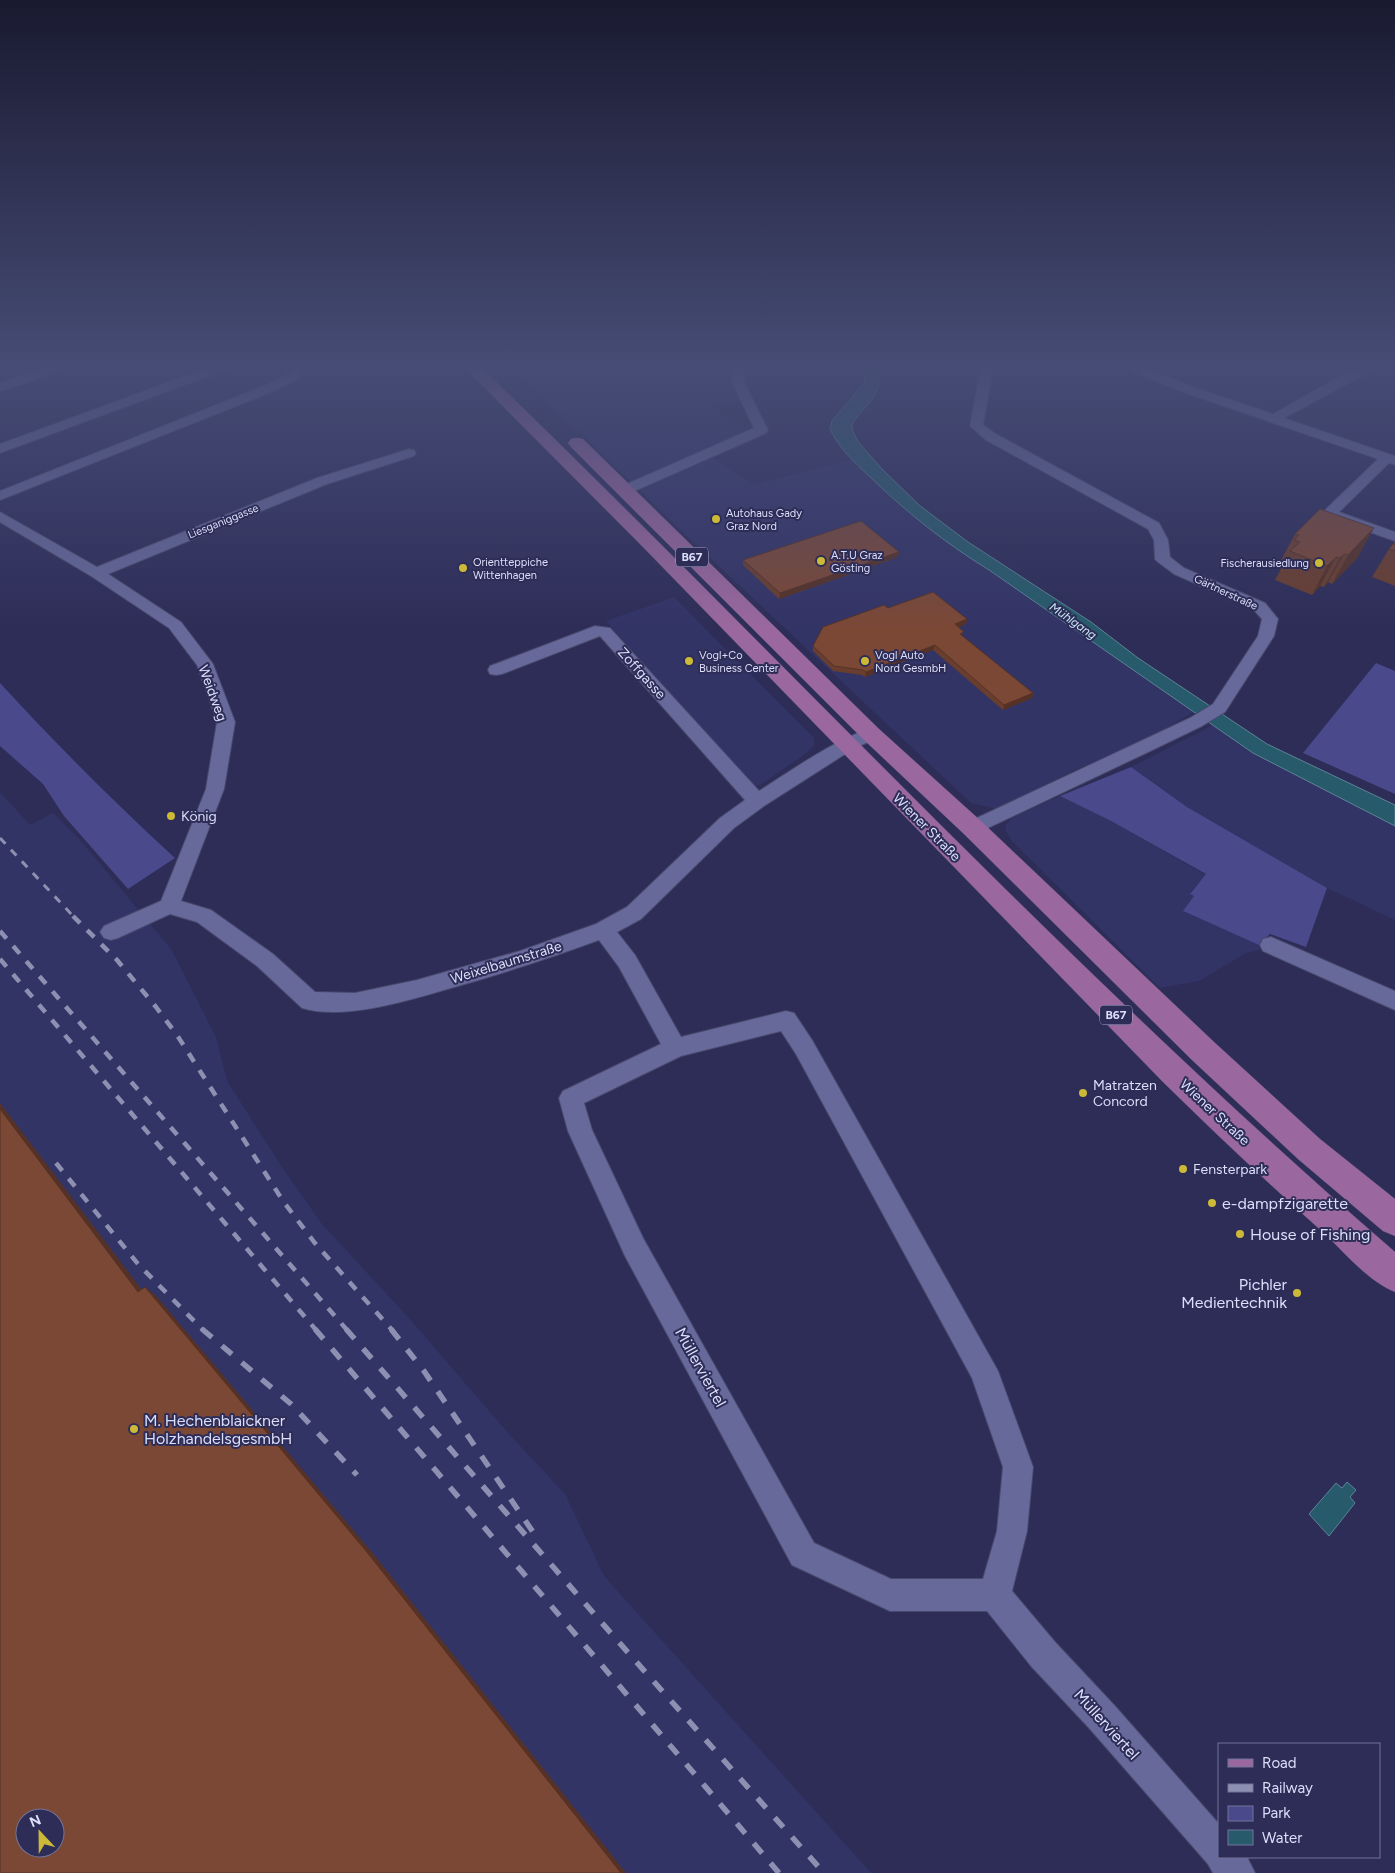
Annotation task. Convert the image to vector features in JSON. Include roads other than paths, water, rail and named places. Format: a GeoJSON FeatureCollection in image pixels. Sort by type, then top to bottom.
{"type":"FeatureCollection","features":[{"type":"Feature","properties":{"kind":"main road","name":"Wiener Straße"},"geometry":{"type":"LineString","coordinates":[[562,454],[639,534],[764,657],[859,740],[973,828],[1202,1051],[1309,1150],[1395,1220]]}},
{"type":"Feature","properties":{"kind":"main road","name":"Wiener Straße"},"geometry":{"type":"LineString","coordinates":[[589,454],[625,490],[859,740],[940,841],[1176,1075],[1289,1182],[1395,1275]]}},
{"type":"Feature","properties":{"kind":"street"},"geometry":{"type":"LineString","coordinates":[[0,496],[104,454]]}},
{"type":"Feature","properties":{"kind":"street","name":"Liesganiggasse"},"geometry":{"type":"LineString","coordinates":[[96,573],[322,481],[404,454]]}},
{"type":"Feature","properties":{"kind":"street"},"geometry":{"type":"LineString","coordinates":[[625,490],[708,454]]}},
{"type":"Feature","properties":{"kind":"street","name":"Gärtnerstraße"},"geometry":{"type":"LineString","coordinates":[[973,828],[1196,722],[1219,708],[1266,636],[1270,619],[1265,611],[1244,598],[1179,571],[1163,559],[1162,540],[1154,526],[1023,454]]}},
{"type":"Feature","properties":{"kind":"street"},"geometry":{"type":"LineString","coordinates":[[1378,454],[1391,459]]}},
{"type":"Feature","properties":{"kind":"street"},"geometry":{"type":"LineString","coordinates":[[1391,459],[1329,513],[1395,537]]}},
{"type":"Feature","properties":{"kind":"street","name":"Weidweg"},"geometry":{"type":"LineString","coordinates":[[0,516],[96,573],[175,625],[205,664],[226,722],[214,789],[169,906]]}},
{"type":"Feature","properties":{"kind":"street","name":"Zoffgasse"},"geometry":{"type":"LineString","coordinates":[[496,670],[595,631],[604,631],[757,801]]}},
{"type":"Feature","properties":{"kind":"street","name":"Weixelbaumstraße"},"geometry":{"type":"LineString","coordinates":[[169,906],[204,916],[265,960],[310,1001],[355,1002],[416,990],[524,959],[603,930],[634,914],[727,823],[757,801],[859,740]]}},
{"type":"Feature","properties":{"kind":"street"},"geometry":{"type":"LineString","coordinates":[[111,932],[169,906]]}},
{"type":"Feature","properties":{"kind":"street"},"geometry":{"type":"LineString","coordinates":[[603,930],[627,961],[675,1048]]}},
{"type":"Feature","properties":{"kind":"street"},"geometry":{"type":"LineString","coordinates":[[1271,945],[1395,1001]]}},
{"type":"Feature","properties":{"kind":"street","name":"Müllerviertel"},"geometry":{"type":"LineString","coordinates":[[786,1020],[804,1047],[984,1371],[1018,1467],[1012,1530],[995,1595],[890,1595],[803,1554],[634,1247],[580,1131],[571,1098],[675,1048],[786,1020]]}},
{"type":"Feature","properties":{"kind":"street","name":"Müllerviertel"},"geometry":{"type":"LineString","coordinates":[[995,1595],[1043,1654],[1102,1717],[1218,1851]]}},
{"type":"Feature","properties":{"kind":"street"},"geometry":{"type":"LineString","coordinates":[[1224,1858],[1237,1873]]}},
{"type":"Feature","properties":{"kind":"water","name":"Mühlgang"},"geometry":{"type":"Polygon","coordinates":[[[847,454],[869,454],[919,505],[968,542],[1091,622],[1138,658],[1267,744],[1395,805],[1395,826],[1253,753],[941,538],[847,454]]]}},
{"type":"Feature","properties":{"kind":"water"},"geometry":{"type":"Polygon","coordinates":[[[1347,1482],[1356,1490],[1350,1497],[1355,1503],[1329,1536],[1309,1514],[1336,1483],[1342,1488],[1347,1482]]]}},
{"type":"Feature","properties":{"kind":"railway"},"geometry":{"type":"LineString","coordinates":[[0,838],[74,917]]}},
{"type":"Feature","properties":{"kind":"railway"},"geometry":{"type":"LineString","coordinates":[[74,917],[117,960],[156,1007],[177,1035],[283,1201],[314,1242],[392,1330]]}},
{"type":"Feature","properties":{"kind":"railway"},"geometry":{"type":"LineString","coordinates":[[0,931],[347,1330]]}},
{"type":"Feature","properties":{"kind":"railway"},"geometry":{"type":"LineString","coordinates":[[0,959],[316,1330]]}},
{"type":"Feature","properties":{"kind":"railway"},"geometry":{"type":"LineString","coordinates":[[56,1163],[138,1264],[202,1329]]}},
{"type":"Feature","properties":{"kind":"railway"},"geometry":{"type":"LineString","coordinates":[[202,1329],[291,1404],[357,1475]]}},
{"type":"Feature","properties":{"kind":"railway"},"geometry":{"type":"LineString","coordinates":[[315,1329],[779,1873]]}},
{"type":"Feature","properties":{"kind":"railway"},"geometry":{"type":"LineString","coordinates":[[346,1329],[616,1639],[824,1873]]}},
{"type":"Feature","properties":{"kind":"railway"},"geometry":{"type":"LineString","coordinates":[[391,1329],[424,1371],[537,1538]]}},
{"type":"Feature","properties":{"kind":"place","name":"Autohaus Gady Graz Nord"},"geometry":{"type":"Point","coordinates":[716,519]}},
{"type":"Feature","properties":{"kind":"place","name":"A.T.U Graz Gösting"},"geometry":{"type":"Point","coordinates":[821,561]}},
{"type":"Feature","properties":{"kind":"place","name":"Fischerausiedlung"},"geometry":{"type":"Point","coordinates":[1319,563]}},
{"type":"Feature","properties":{"kind":"place","name":"Orientteppiche Wittenhagen"},"geometry":{"type":"Point","coordinates":[463,568]}},
{"type":"Feature","properties":{"kind":"place","name":"Vogl+Co Business Center"},"geometry":{"type":"Point","coordinates":[689,661]}},
{"type":"Feature","properties":{"kind":"place","name":"Vogl Auto Nord GesmbH"},"geometry":{"type":"Point","coordinates":[865,661]}},
{"type":"Feature","properties":{"kind":"place","name":"König"},"geometry":{"type":"Point","coordinates":[171,816]}},
{"type":"Feature","properties":{"kind":"place","name":"Matratzen Concord"},"geometry":{"type":"Point","coordinates":[1083,1093]}},
{"type":"Feature","properties":{"kind":"place","name":"Fensterpark"},"geometry":{"type":"Point","coordinates":[1183,1169]}},
{"type":"Feature","properties":{"kind":"place","name":"e-dampfzigarette"},"geometry":{"type":"Point","coordinates":[1212,1203]}},
{"type":"Feature","properties":{"kind":"place","name":"House of Fishing"},"geometry":{"type":"Point","coordinates":[1240,1234]}},
{"type":"Feature","properties":{"kind":"place","name":"Pichler Medientechnik"},"geometry":{"type":"Point","coordinates":[1297,1293]}},
{"type":"Feature","properties":{"kind":"place","name":"M. Hechenblaickner HolzhandelsgesmbH"},"geometry":{"type":"Point","coordinates":[134,1429]}}]}
